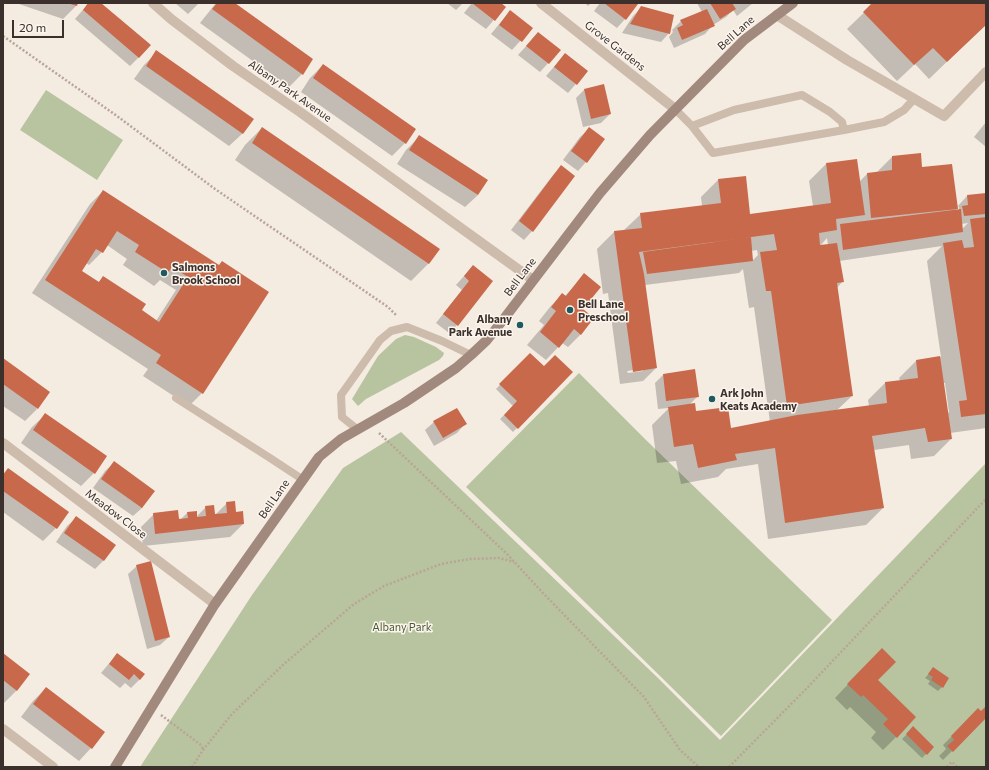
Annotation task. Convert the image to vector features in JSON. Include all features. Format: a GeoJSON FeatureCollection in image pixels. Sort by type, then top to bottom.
{"type":"FeatureCollection","features":[{"type":"Feature","properties":{"kind":"street","name":"Albany Park Avenue"},"geometry":{"type":"LineString","coordinates":[[153,3],[171,19],[233,66],[307,116],[533,280]]}},
{"type":"Feature","properties":{"kind":"street","name":"Grove Gardens"},"geometry":{"type":"LineString","coordinates":[[541,3],[675,109]]}},
{"type":"Feature","properties":{"kind":"street","name":"Bell Lane"},"geometry":{"type":"LineString","coordinates":[[115,767],[215,604],[319,457],[340,439],[404,403],[456,368],[472,355],[486,340],[609,182],[650,135],[744,40],[793,3]]}},
{"type":"Feature","properties":{"kind":"street"},"geometry":{"type":"LineString","coordinates":[[777,15],[847,60],[944,116],[986,72]]}},
{"type":"Feature","properties":{"kind":"street","name":"Meadow Close"},"geometry":{"type":"LineString","coordinates":[[3,442],[215,604]]}},
{"type":"Feature","properties":{"kind":"street"},"geometry":{"type":"LineString","coordinates":[[3,729],[53,767]]}},
{"type":"Feature","properties":{"kind":"lane"},"geometry":{"type":"LineString","coordinates":[[692,126],[734,110],[802,95],[830,112],[842,122],[844,130]]}},
{"type":"Feature","properties":{"kind":"lane"},"geometry":{"type":"LineString","coordinates":[[675,109],[692,126],[713,152],[884,122],[904,110],[914,99]]}},
{"type":"Feature","properties":{"kind":"lane"},"geometry":{"type":"LineString","coordinates":[[357,429],[342,417],[341,395],[380,340],[391,331],[407,327],[472,355]]}},
{"type":"Feature","properties":{"kind":"lane"},"geometry":{"type":"LineString","coordinates":[[176,398],[302,479]]}},
{"type":"Feature","properties":{"kind":"path"},"geometry":{"type":"LineString","coordinates":[[3,36],[117,116],[215,189],[388,307],[407,327]]}},
{"type":"Feature","properties":{"kind":"path"},"geometry":{"type":"LineString","coordinates":[[369,423],[514,562],[644,697],[680,750],[699,767]]}},
{"type":"Feature","properties":{"kind":"path"},"geometry":{"type":"LineString","coordinates":[[729,767],[807,688],[986,499]]}},
{"type":"Feature","properties":{"kind":"path"},"geometry":{"type":"LineString","coordinates":[[192,767],[203,750],[232,714],[284,664],[354,604],[384,586],[441,564],[470,559],[500,558],[514,562]]}},
{"type":"Feature","properties":{"kind":"path"},"geometry":{"type":"LineString","coordinates":[[151,708],[202,744],[203,750]]}},
{"type":"Feature","properties":{"kind":"path"},"geometry":{"type":"LineString","coordinates":[[947,767],[952,762],[957,767]]}},
{"type":"Feature","properties":{"kind":"green space"},"geometry":{"type":"Polygon","coordinates":[[[46,90],[123,140],[97,180],[20,130],[46,90]]]}},
{"type":"Feature","properties":{"kind":"green space"},"geometry":{"type":"Polygon","coordinates":[[[405,335],[414,337],[436,347],[444,353],[443,356],[439,360],[366,399],[358,406],[352,399],[378,356],[396,339],[405,335]]]}},
{"type":"Feature","properties":{"kind":"green space"},"geometry":{"type":"Polygon","coordinates":[[[579,373],[832,620],[721,736],[466,487],[579,373]]]}},
{"type":"Feature","properties":{"kind":"green space","name":"Albany Park"},"geometry":{"type":"Polygon","coordinates":[[[401,432],[658,678],[720,740],[986,463],[986,767],[140,767],[252,595],[343,468],[401,432]]]}},
{"type":"Feature","properties":{"kind":"building"},"geometry":{"type":"Polygon","coordinates":[[[67,3],[78,3],[77,6],[67,3]]]}},
{"type":"Feature","properties":{"kind":"building"},"geometry":{"type":"Polygon","coordinates":[[[88,3],[101,3],[151,45],[139,58],[83,10],[88,3]]]}},
{"type":"Feature","properties":{"kind":"building"},"geometry":{"type":"Polygon","coordinates":[[[217,3],[235,3],[313,59],[303,75],[212,9],[217,3]]]}},
{"type":"Feature","properties":{"kind":"building"},"geometry":{"type":"Polygon","coordinates":[[[472,3],[501,3],[506,7],[495,21],[472,3]]]}},
{"type":"Feature","properties":{"kind":"building"},"geometry":{"type":"Polygon","coordinates":[[[604,3],[636,3],[638,4],[626,20],[604,3]]]}},
{"type":"Feature","properties":{"kind":"building"},"geometry":{"type":"Polygon","coordinates":[[[710,3],[732,3],[736,9],[720,19],[710,3]]]}},
{"type":"Feature","properties":{"kind":"building"},"geometry":{"type":"Polygon","coordinates":[[[872,3],[986,3],[986,25],[947,62],[933,48],[914,65],[863,12],[872,3]]]}},
{"type":"Feature","properties":{"kind":"building"},"geometry":{"type":"Polygon","coordinates":[[[641,6],[674,15],[670,34],[630,24],[641,6]]]}},
{"type":"Feature","properties":{"kind":"building"},"geometry":{"type":"Polygon","coordinates":[[[707,9],[715,26],[682,40],[677,28],[683,25],[680,20],[707,9]]]}},
{"type":"Feature","properties":{"kind":"building"},"geometry":{"type":"Polygon","coordinates":[[[510,10],[533,28],[522,42],[499,25],[510,10]]]}},
{"type":"Feature","properties":{"kind":"building"},"geometry":{"type":"Polygon","coordinates":[[[538,32],[561,50],[549,64],[526,46],[538,32]]]}},
{"type":"Feature","properties":{"kind":"building"},"geometry":{"type":"Polygon","coordinates":[[[156,50],[254,119],[243,134],[146,66],[156,50]]]}},
{"type":"Feature","properties":{"kind":"building"},"geometry":{"type":"Polygon","coordinates":[[[565,53],[588,71],[577,85],[554,67],[565,53]]]}},
{"type":"Feature","properties":{"kind":"building"},"geometry":{"type":"Polygon","coordinates":[[[323,64],[416,129],[406,144],[313,78],[323,64]]]}},
{"type":"Feature","properties":{"kind":"building"},"geometry":{"type":"Polygon","coordinates":[[[604,84],[611,114],[591,119],[584,89],[604,84]]]}},
{"type":"Feature","properties":{"kind":"building"},"geometry":{"type":"Polygon","coordinates":[[[262,127],[440,249],[429,264],[252,143],[262,127]]]}},
{"type":"Feature","properties":{"kind":"building"},"geometry":{"type":"Polygon","coordinates":[[[589,127],[605,139],[587,163],[571,151],[589,127]]]}},
{"type":"Feature","properties":{"kind":"building"},"geometry":{"type":"Polygon","coordinates":[[[419,135],[488,180],[478,195],[409,150],[419,135]]]}},
{"type":"Feature","properties":{"kind":"building"},"geometry":{"type":"Polygon","coordinates":[[[921,153],[922,167],[952,164],[958,209],[871,218],[867,173],[892,170],[892,156],[921,153]]]}},
{"type":"Feature","properties":{"kind":"building"},"geometry":{"type":"Polygon","coordinates":[[[857,159],[865,215],[836,219],[837,230],[819,233],[820,245],[837,243],[844,282],[837,283],[853,396],[787,406],[771,291],[766,291],[760,252],[777,250],[774,234],[639,252],[644,274],[657,368],[633,372],[614,231],[642,228],[640,213],[721,203],[718,179],[746,176],[750,214],[831,203],[826,163],[857,159]]]}},
{"type":"Feature","properties":{"kind":"building"},"geometry":{"type":"Polygon","coordinates":[[[561,165],[575,176],[533,232],[519,221],[561,165]]]}},
{"type":"Feature","properties":{"kind":"building"},"geometry":{"type":"Polygon","coordinates":[[[103,190],[219,265],[222,261],[269,292],[203,394],[156,363],[161,355],[45,280],[103,190]],[[117,231],[103,253],[96,249],[82,271],[99,282],[103,276],[146,304],[142,310],[159,322],[188,277],[172,267],[168,273],[135,252],[139,245],[117,231]]]}},
{"type":"Feature","properties":{"kind":"building"},"geometry":{"type":"Polygon","coordinates":[[[986,193],[986,214],[964,216],[962,206],[968,205],[967,195],[986,193]]]}},
{"type":"Feature","properties":{"kind":"building"},"geometry":{"type":"Polygon","coordinates":[[[961,209],[963,232],[843,250],[840,224],[961,209]]]}},
{"type":"Feature","properties":{"kind":"building"},"geometry":{"type":"Polygon","coordinates":[[[986,217],[986,414],[961,417],[959,401],[967,400],[943,243],[962,240],[964,248],[974,247],[970,219],[986,217]]]}},
{"type":"Feature","properties":{"kind":"building"},"geometry":{"type":"Polygon","coordinates":[[[751,237],[753,261],[647,274],[643,252],[751,237]]]}},
{"type":"Feature","properties":{"kind":"building"},"geometry":{"type":"Polygon","coordinates":[[[473,265],[493,281],[458,326],[443,314],[469,281],[464,276],[473,265]]]}},
{"type":"Feature","properties":{"kind":"building","name":"Bell Lane Preschool"},"geometry":{"type":"Polygon","coordinates":[[[584,273],[601,287],[583,309],[594,318],[581,335],[574,329],[559,348],[540,332],[556,311],[551,307],[562,293],[566,296],[584,273]]]}},
{"type":"Feature","properties":{"kind":"building"},"geometry":{"type":"Polygon","coordinates":[[[530,353],[544,366],[555,355],[573,372],[518,429],[504,415],[517,401],[499,384],[530,353]]]}},
{"type":"Feature","properties":{"kind":"building"},"geometry":{"type":"Polygon","coordinates":[[[940,356],[952,439],[928,442],[925,428],[872,436],[884,508],[785,523],[775,448],[735,454],[737,460],[698,468],[693,444],[674,447],[668,407],[695,403],[696,411],[728,407],[731,428],[797,415],[887,403],[885,382],[918,378],[916,360],[940,356]]]}},
{"type":"Feature","properties":{"kind":"building"},"geometry":{"type":"Polygon","coordinates":[[[3,358],[50,392],[38,409],[3,384],[3,358]]]}},
{"type":"Feature","properties":{"kind":"building"},"geometry":{"type":"Polygon","coordinates":[[[695,369],[699,397],[666,401],[663,374],[695,369]]]}},
{"type":"Feature","properties":{"kind":"building"},"geometry":{"type":"Polygon","coordinates":[[[457,408],[467,424],[443,438],[433,421],[457,408]]]}},
{"type":"Feature","properties":{"kind":"building"},"geometry":{"type":"Polygon","coordinates":[[[45,413],[107,456],[95,474],[33,430],[45,413]]]}},
{"type":"Feature","properties":{"kind":"building"},"geometry":{"type":"Polygon","coordinates":[[[114,461],[155,491],[142,508],[101,479],[114,461]]]}},
{"type":"Feature","properties":{"kind":"building"},"geometry":{"type":"Polygon","coordinates":[[[8,468],[69,512],[57,529],[3,491],[3,475],[8,468]]]}},
{"type":"Feature","properties":{"kind":"building"},"geometry":{"type":"Polygon","coordinates":[[[235,501],[236,512],[243,511],[244,524],[155,534],[153,513],[178,510],[179,519],[188,518],[187,512],[197,511],[197,517],[206,516],[205,506],[214,505],[215,514],[227,513],[226,502],[235,501]]]}},
{"type":"Feature","properties":{"kind":"building"},"geometry":{"type":"Polygon","coordinates":[[[76,516],[116,545],[104,561],[64,533],[76,516]]]}},
{"type":"Feature","properties":{"kind":"building"},"geometry":{"type":"Polygon","coordinates":[[[151,561],[170,637],[155,641],[136,565],[151,561]]]}},
{"type":"Feature","properties":{"kind":"building"},"geometry":{"type":"Polygon","coordinates":[[[882,648],[896,662],[878,680],[916,717],[897,738],[883,724],[888,719],[863,695],[861,697],[847,684],[882,648]]]}},
{"type":"Feature","properties":{"kind":"building"},"geometry":{"type":"Polygon","coordinates":[[[3,653],[30,674],[17,691],[3,680],[3,653]]]}},
{"type":"Feature","properties":{"kind":"building"},"geometry":{"type":"Polygon","coordinates":[[[117,653],[145,674],[140,680],[134,674],[129,680],[109,664],[117,653]]]}},
{"type":"Feature","properties":{"kind":"building"},"geometry":{"type":"Polygon","coordinates":[[[933,667],[949,678],[943,688],[931,680],[933,677],[928,674],[933,667]]]}},
{"type":"Feature","properties":{"kind":"building"},"geometry":{"type":"Polygon","coordinates":[[[46,687],[105,732],[92,749],[33,704],[46,687]]]}},
{"type":"Feature","properties":{"kind":"building"},"geometry":{"type":"Polygon","coordinates":[[[986,706],[986,718],[953,752],[947,746],[954,740],[951,736],[978,708],[981,711],[986,706]]]}},
{"type":"Feature","properties":{"kind":"building"},"geometry":{"type":"Polygon","coordinates":[[[913,726],[934,747],[927,755],[906,734],[913,726]]]}},
{"type":"Feature","properties":{"kind":"place","name":"Salmons Brook School"},"geometry":{"type":"Point","coordinates":[164,273]}},
{"type":"Feature","properties":{"kind":"place","name":"Bell Lane Preschool"},"geometry":{"type":"Point","coordinates":[570,310]}},
{"type":"Feature","properties":{"kind":"place","name":"Albany Park Avenue"},"geometry":{"type":"Point","coordinates":[520,325]}},
{"type":"Feature","properties":{"kind":"place","name":"Ark John Keats Academy"},"geometry":{"type":"Point","coordinates":[712,399]}}]}
